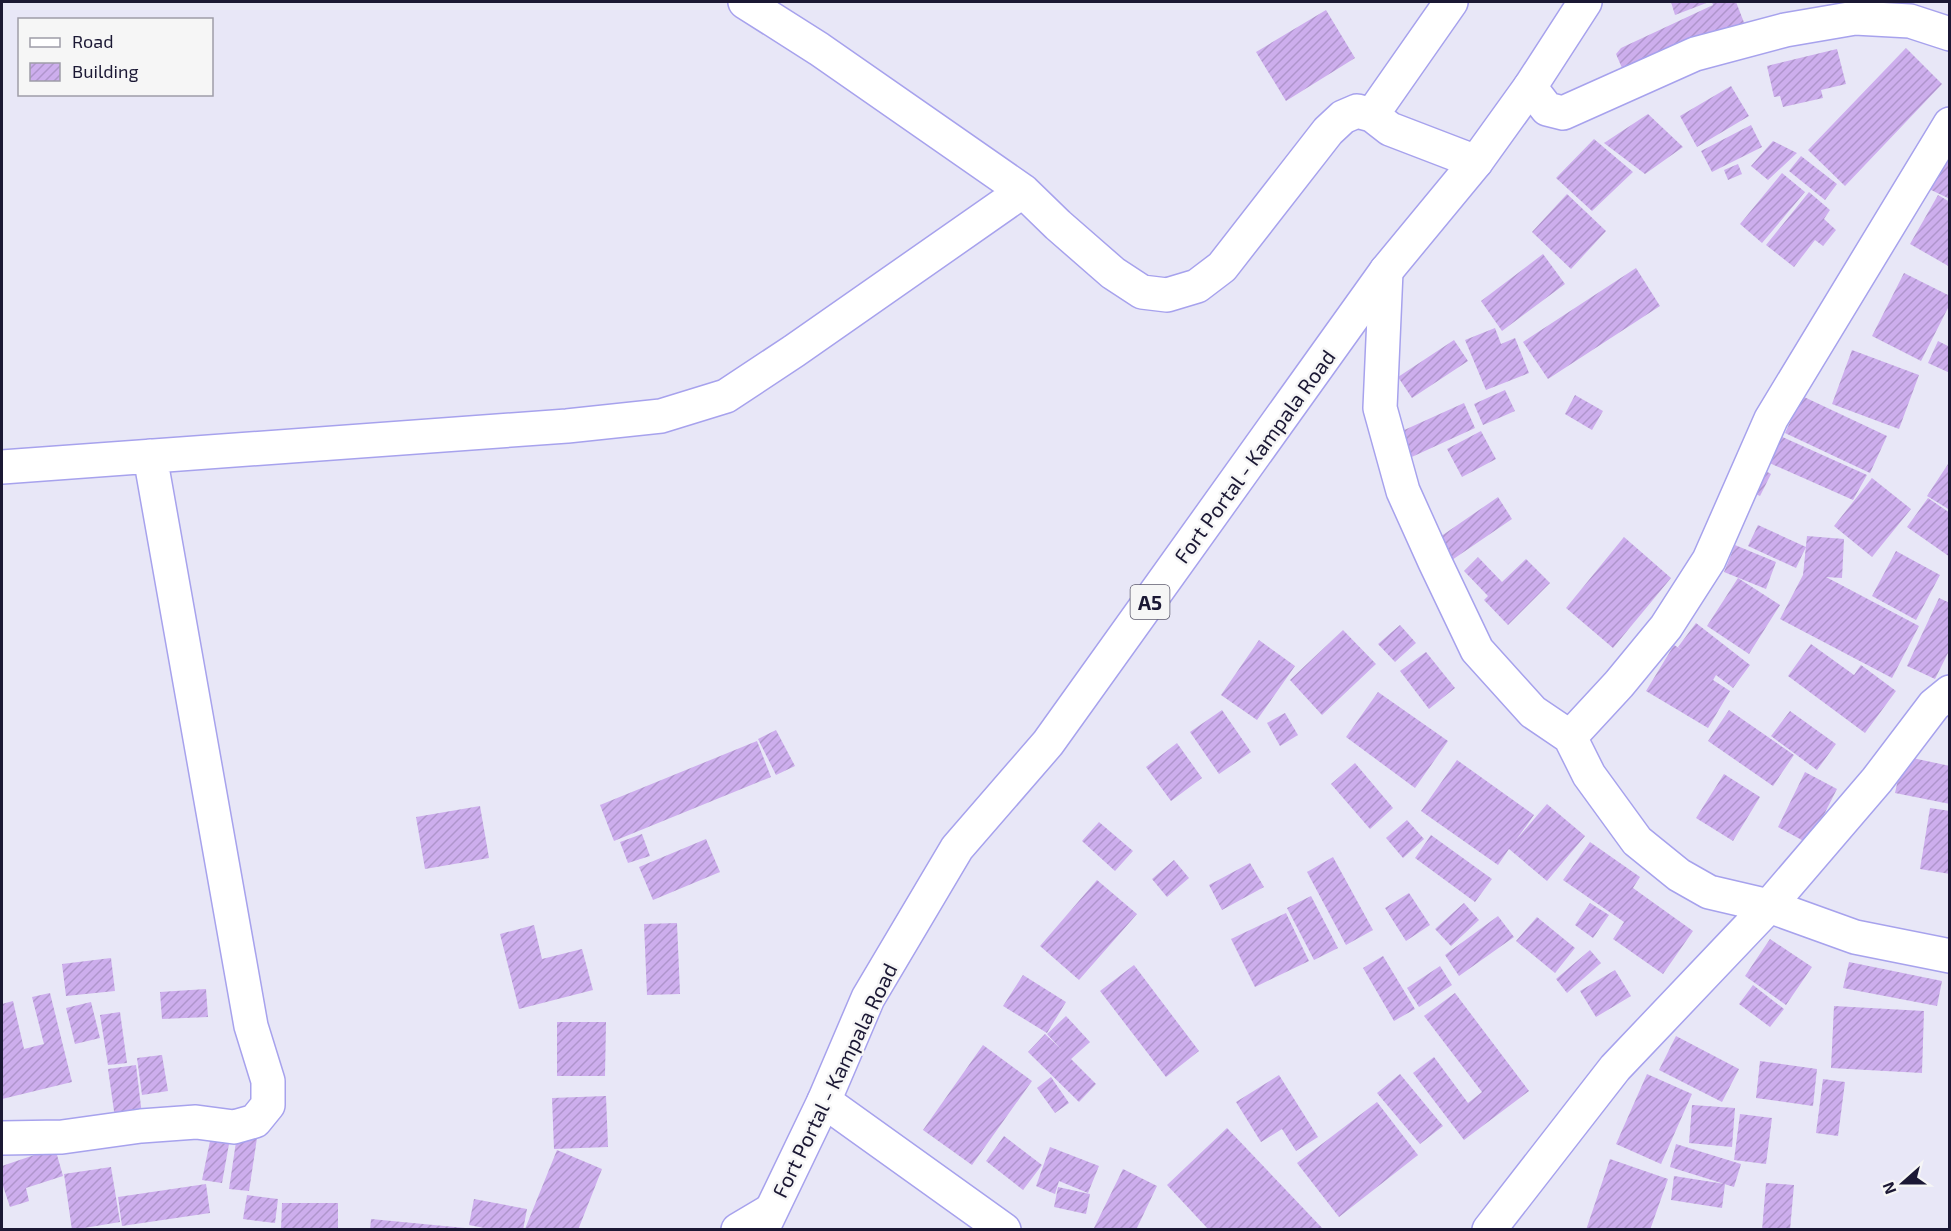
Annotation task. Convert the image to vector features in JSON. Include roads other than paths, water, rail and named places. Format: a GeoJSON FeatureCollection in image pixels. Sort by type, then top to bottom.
{"type":"FeatureCollection","features":[{"type":"Feature","properties":{"kind":"street"},"geometry":{"type":"LineString","coordinates":[[745,2],[819,50],[1023,191],[1113,273],[1142,292],[1167,296],[1197,286],[1222,267],[1328,131],[1343,117],[1357,111],[1372,114],[1390,129],[1476,162]]}},
{"type":"Feature","properties":{"kind":"street"},"geometry":{"type":"LineString","coordinates":[[1372,114],[1450,2]]}},
{"type":"Feature","properties":{"kind":"street","name":"Fort Portal - Kampala Road"},"geometry":{"type":"LineString","coordinates":[[766,1221],[824,1101],[868,998],[957,848],[1048,743],[1386,271],[1476,162],[1530,87],[1585,2]]}},
{"type":"Feature","properties":{"kind":"street"},"geometry":{"type":"LineString","coordinates":[[1530,87],[1547,109],[1563,113],[1695,54],[1785,30],[1855,18],[1910,21],[1950,34]]}},
{"type":"Feature","properties":{"kind":"street"},"geometry":{"type":"LineString","coordinates":[[1569,737],[1619,684],[1666,627],[1709,560],[1772,419],[1950,124]]}},
{"type":"Feature","properties":{"kind":"street"},"geometry":{"type":"LineString","coordinates":[[2,467],[567,426],[660,416],[726,396],[795,351],[1023,191]]}},
{"type":"Feature","properties":{"kind":"street"},"geometry":{"type":"LineString","coordinates":[[1386,271],[1380,408],[1403,491],[1477,650],[1533,712],[1569,737],[1589,775],[1637,841],[1679,875],[1709,892],[1769,906],[1855,938],[1950,956]]}},
{"type":"Feature","properties":{"kind":"street"},"geometry":{"type":"LineString","coordinates":[[2,1138],[62,1137],[141,1126],[196,1122],[234,1127],[255,1121],[268,1105],[268,1082],[251,1026],[150,456]]}},
{"type":"Feature","properties":{"kind":"street"},"geometry":{"type":"LineString","coordinates":[[1489,1230],[1615,1068],[1769,906],[1877,780],[1934,705],[1950,692]]}},
{"type":"Feature","properties":{"kind":"street"},"geometry":{"type":"LineString","coordinates":[[824,1101],[1005,1230]]}},
{"type":"Feature","properties":{"kind":"street"},"geometry":{"type":"LineString","coordinates":[[738,1230],[766,1221]]}}]}
